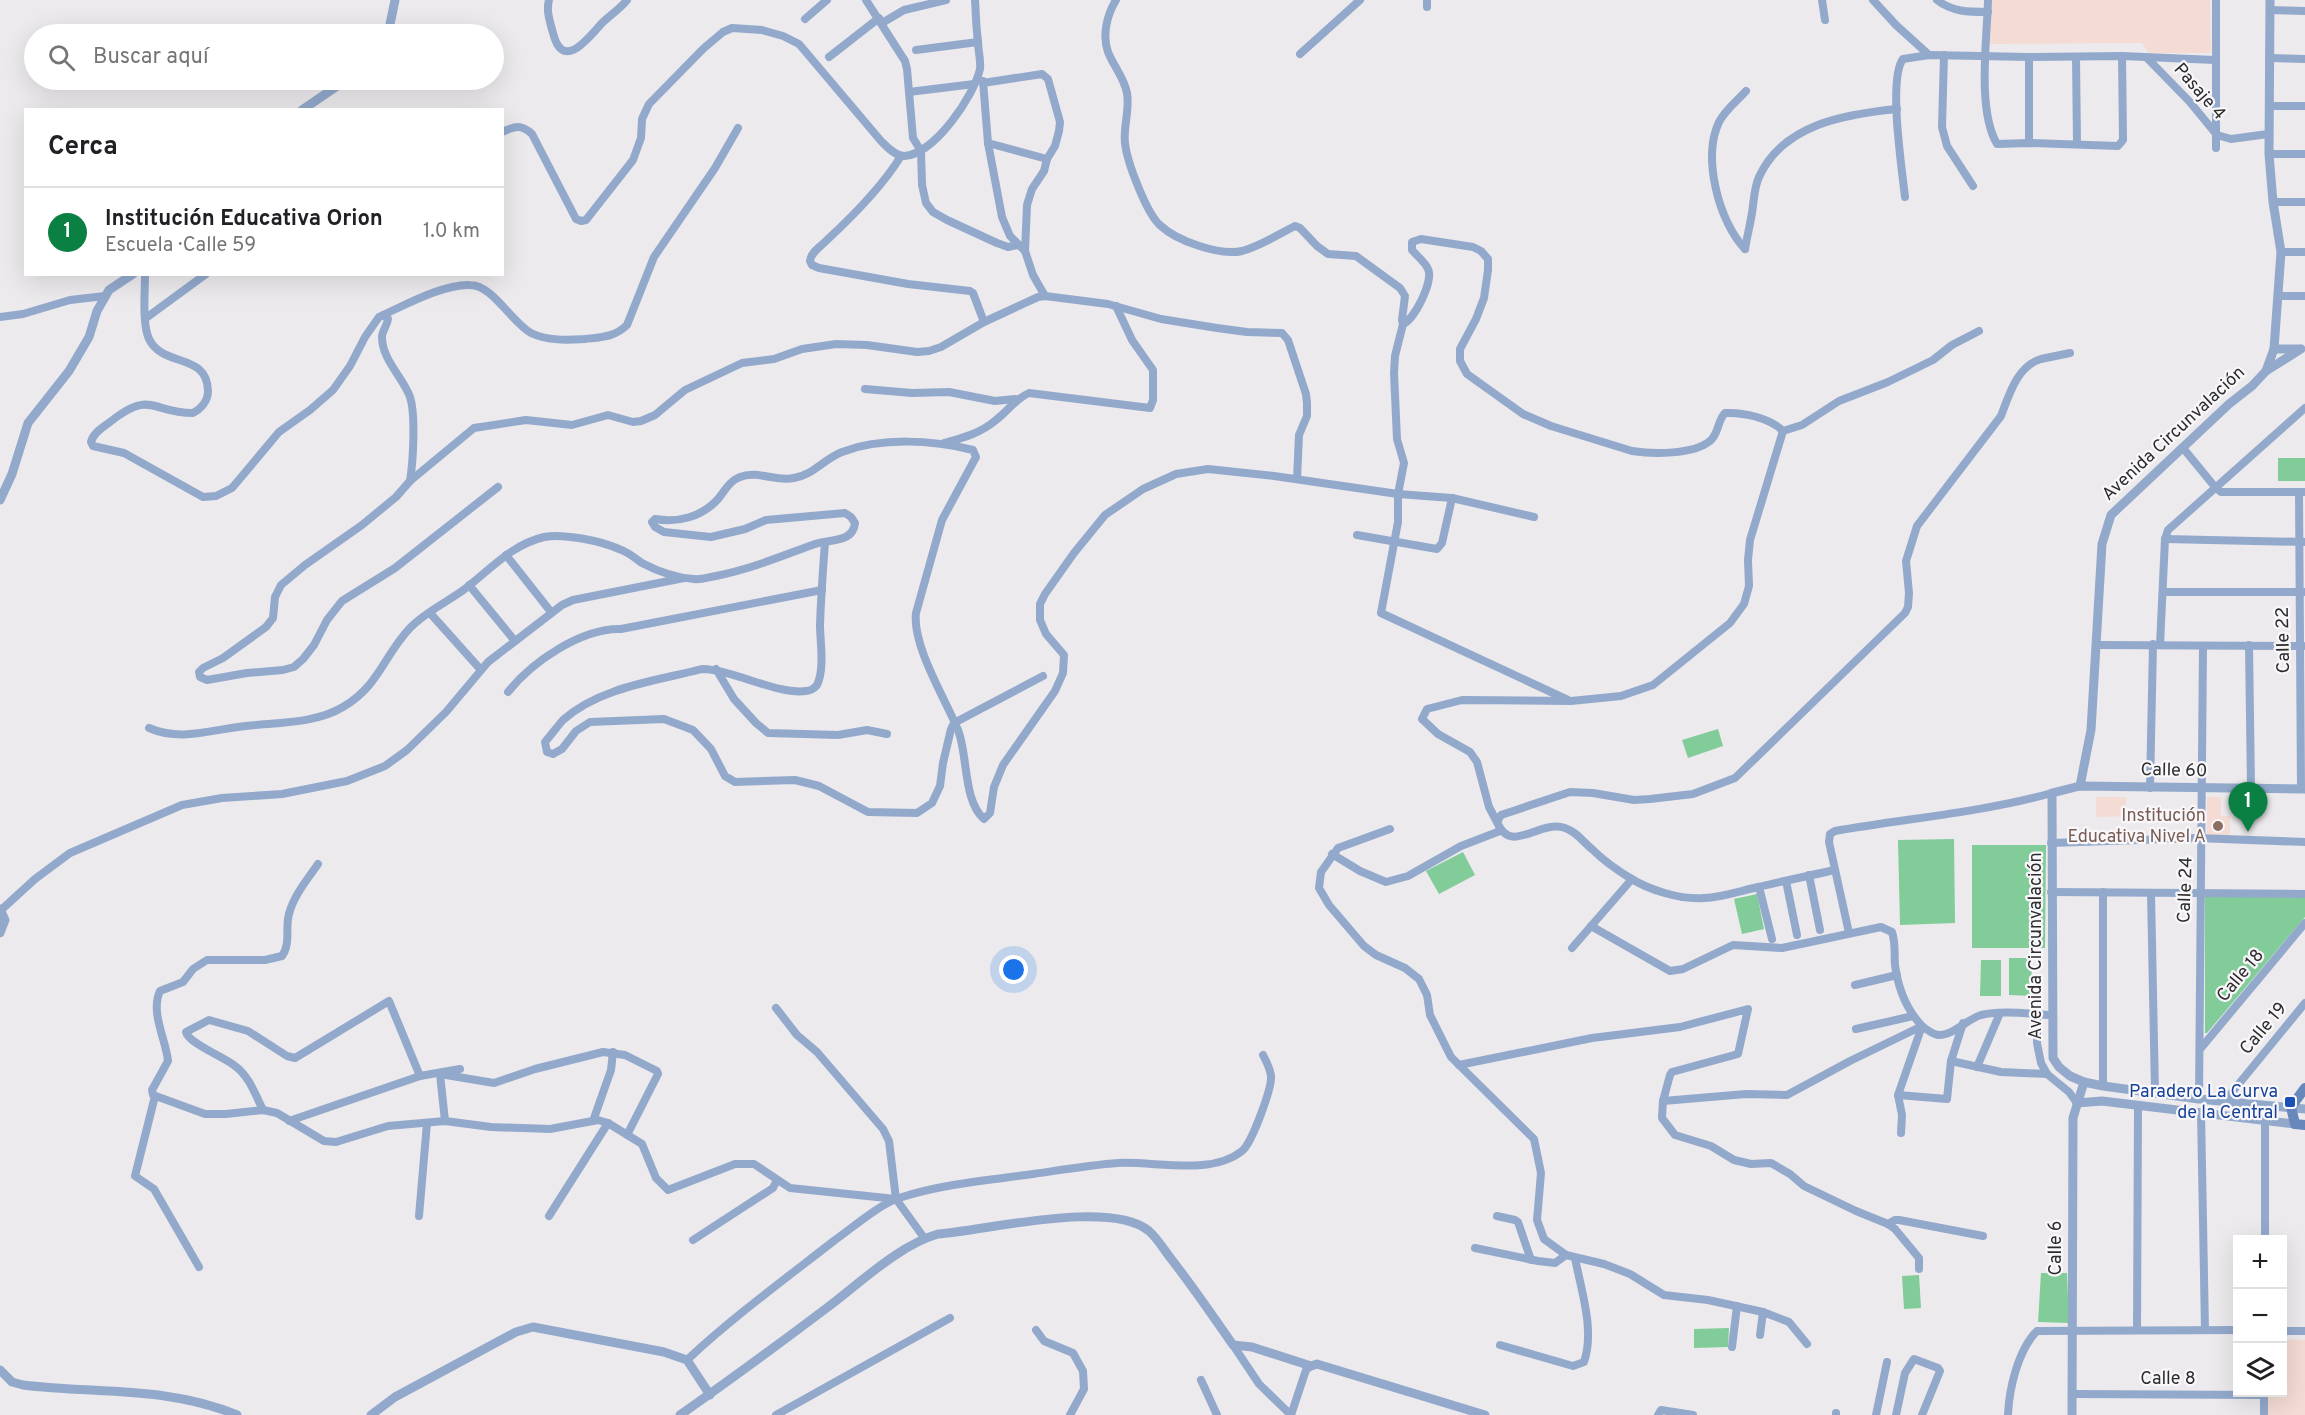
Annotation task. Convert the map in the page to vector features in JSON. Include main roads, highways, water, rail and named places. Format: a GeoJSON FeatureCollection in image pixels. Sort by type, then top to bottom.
{"type":"FeatureCollection","features":[{"type":"Feature","properties":{"kind":"main road"},"geometry":{"type":"LineString","coordinates":[[2300,1125],[2291,1107],[2305,1088]]}},
{"type":"Feature","properties":{"kind":"place","name":"Institución Educativa Nivel A"},"geometry":{"type":"Point","coordinates":[2218,826]}},
{"type":"Feature","properties":{"kind":"place","name":"Institución Educativa Orion"},"geometry":{"type":"Point","coordinates":[2248,832]}},
{"type":"Feature","properties":{"kind":"place","name":"Paradero La Curva de la Central"},"geometry":{"type":"Point","coordinates":[2290,1102]}}]}
